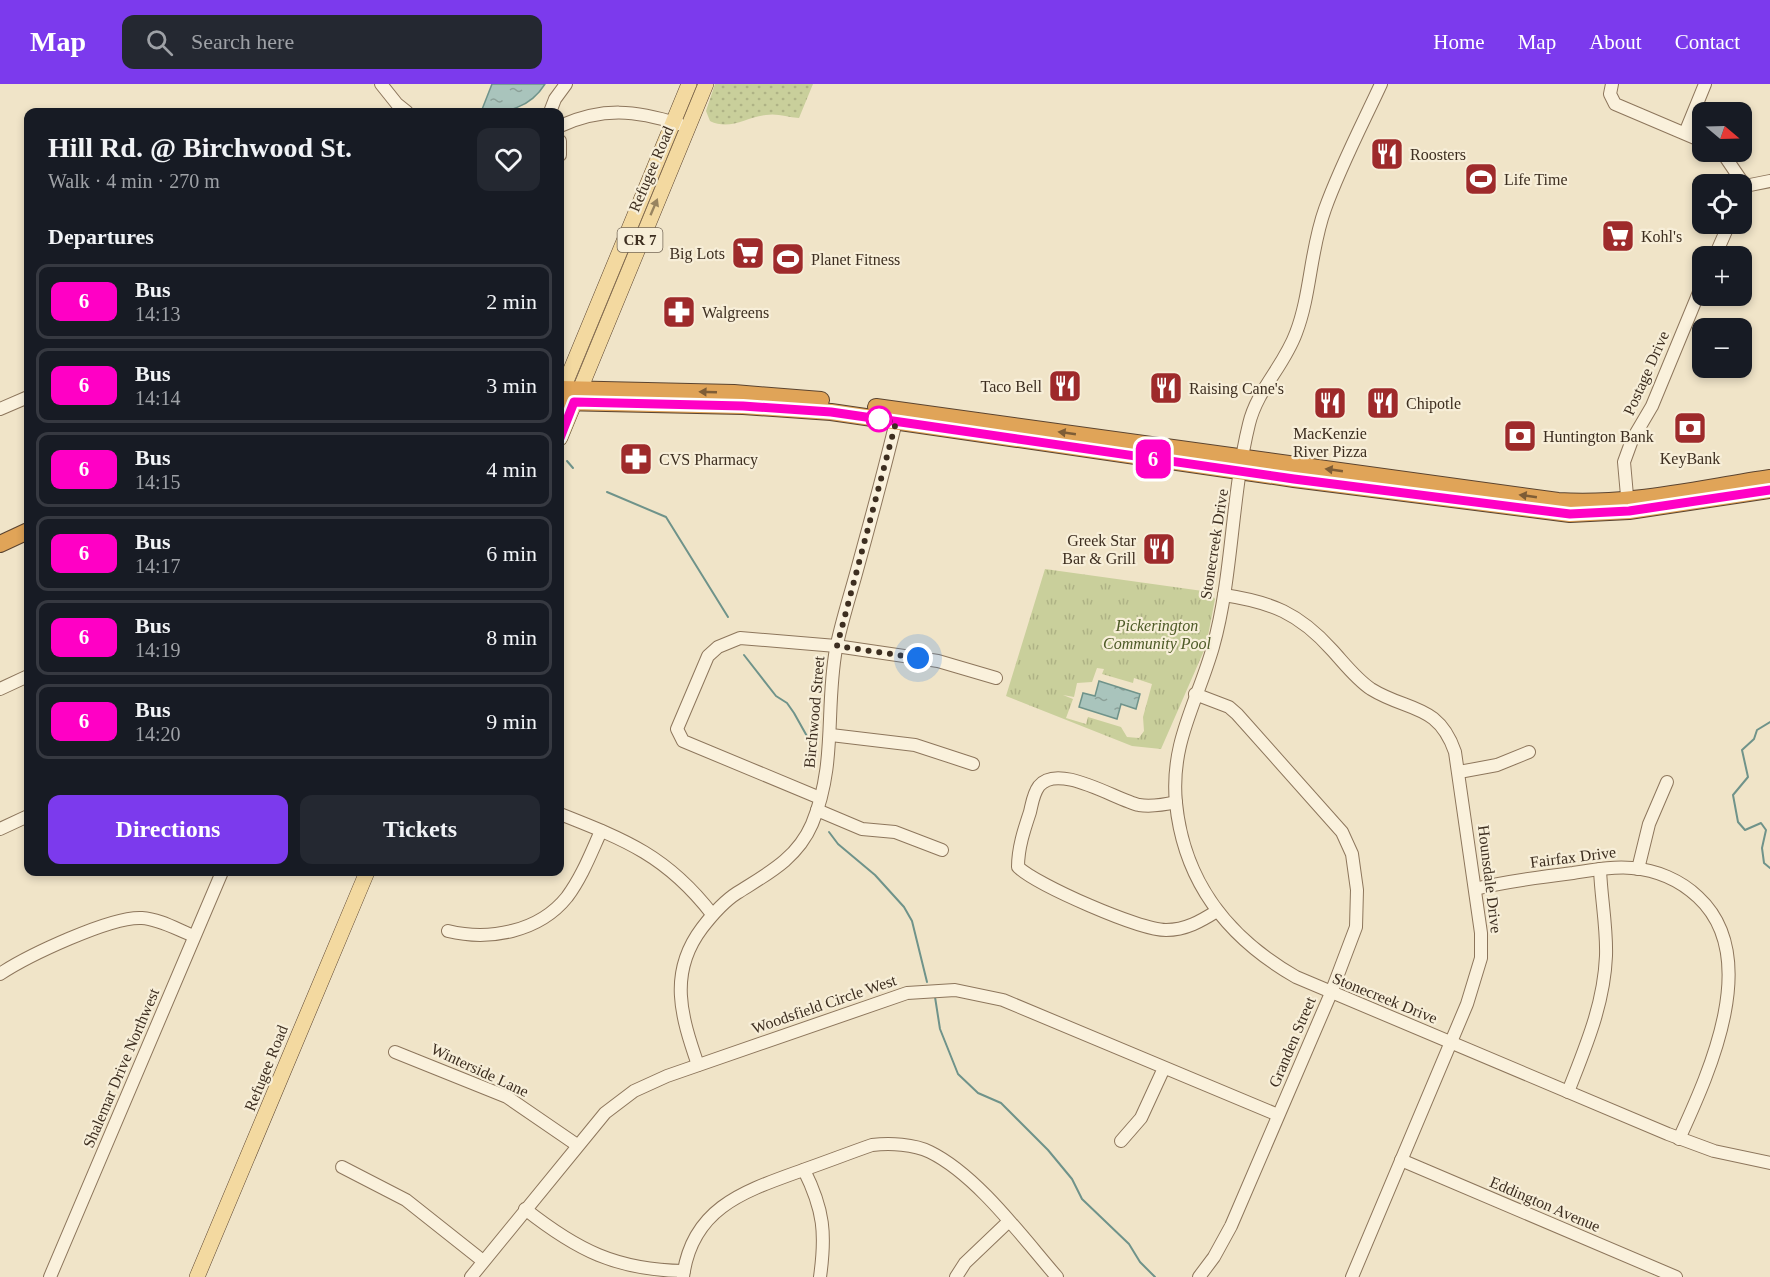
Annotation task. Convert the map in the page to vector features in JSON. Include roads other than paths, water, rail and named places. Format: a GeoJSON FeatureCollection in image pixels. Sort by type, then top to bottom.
{"type":"FeatureCollection","features":[{"type":"Feature","properties":{"kind":"highway"},"geometry":{"type":"LineString","coordinates":[[566,397],[734,393],[798,398],[1243,464],[1527,510],[1570,514],[1770,478]]}},
{"type":"Feature","properties":{"kind":"highway"},"geometry":{"type":"LineString","coordinates":[[566,397],[784,408],[896,419],[1243,464]]}},
{"type":"Feature","properties":{"kind":"highway"},"geometry":{"type":"LineString","coordinates":[[1628,504],[1770,490]]}},
{"type":"Feature","properties":{"kind":"highway"},"geometry":{"type":"LineString","coordinates":[[0,544],[24,533]]}},
{"type":"Feature","properties":{"kind":"main road","name":"Refugee Road"},"geometry":{"type":"LineString","coordinates":[[566,397],[613,291],[621,264],[619,251],[676,123],[689,84]]}},
{"type":"Feature","properties":{"kind":"main road","name":"Refugee Road"},"geometry":{"type":"LineString","coordinates":[[566,397],[706,84]]}},
{"type":"Feature","properties":{"kind":"main road","name":"Refugee Road"},"geometry":{"type":"LineString","coordinates":[[197,1277],[366,876]]}},
{"type":"Feature","properties":{"kind":"street"},"geometry":{"type":"LineString","coordinates":[[381,84],[402,108]]}},
{"type":"Feature","properties":{"kind":"street"},"geometry":{"type":"LineString","coordinates":[[552,108],[566,84]]}},
{"type":"Feature","properties":{"kind":"street","name":"Stonecreek Drive"},"geometry":{"type":"LineString","coordinates":[[1381,84],[1325,209],[1313,251],[1304,311],[1285,358],[1262,392],[1249,423],[1224,595],[1213,647],[1195,694],[1177,755],[1176,802],[1186,852],[1195,875],[1217,911],[1255,951],[1296,977],[1679,1139],[1714,1151],[1770,1163]]}},
{"type":"Feature","properties":{"kind":"street"},"geometry":{"type":"LineString","coordinates":[[1612,84],[1610,94],[1615,104],[1692,136]]}},
{"type":"Feature","properties":{"kind":"street"},"geometry":{"type":"LineString","coordinates":[[1685,133],[1706,84]]}},
{"type":"Feature","properties":{"kind":"street"},"geometry":{"type":"LineString","coordinates":[[564,124],[589,115],[614,112],[644,113],[676,123]]}},
{"type":"Feature","properties":{"kind":"street"},"geometry":{"type":"LineString","coordinates":[[1752,187],[1770,181]]}},
{"type":"Feature","properties":{"kind":"street","name":"Postage Drive"},"geometry":{"type":"LineString","coordinates":[[1628,504],[1624,462],[1632,440],[1652,406],[1693,306]]}},
{"type":"Feature","properties":{"kind":"street"},"geometry":{"type":"LineString","coordinates":[[0,410],[24,399]]}},
{"type":"Feature","properties":{"kind":"street","name":"Birchwood Street"},"geometry":{"type":"LineString","coordinates":[[698,1065],[682,1015],[679,980],[690,947],[712,914],[727,900],[786,861],[808,832],[829,762],[837,646],[896,419]]}},
{"type":"Feature","properties":{"kind":"street","name":"Hounsdale Drive"},"geometry":{"type":"LineString","coordinates":[[1224,595],[1259,601],[1282,609],[1312,629],[1372,689],[1428,713],[1440,723],[1451,741],[1459,772],[1475,889],[1481,958],[1476,981],[1354,1276]]}},
{"type":"Feature","properties":{"kind":"street"},"geometry":{"type":"LineString","coordinates":[[942,850],[895,832],[862,829],[818,804],[683,741],[676,729],[708,656],[718,646],[740,638],[837,646],[938,661],[996,678]]}},
{"type":"Feature","properties":{"kind":"street"},"geometry":{"type":"LineString","coordinates":[[0,689],[24,678]]}},
{"type":"Feature","properties":{"kind":"street","name":"Granden Street"},"geometry":{"type":"LineString","coordinates":[[1195,694],[1229,707],[1335,822],[1348,843],[1358,915],[1352,938],[1331,993],[1231,1226],[1214,1257],[1199,1277]]}},
{"type":"Feature","properties":{"kind":"street"},"geometry":{"type":"LineString","coordinates":[[831,735],[915,745],[973,764]]}},
{"type":"Feature","properties":{"kind":"street"},"geometry":{"type":"LineString","coordinates":[[1459,772],[1497,765],[1529,752]]}},
{"type":"Feature","properties":{"kind":"street"},"geometry":{"type":"LineString","coordinates":[[1176,802],[1163,806],[1139,805],[1073,780],[1060,777],[1049,779],[1041,784],[1034,796],[1018,855],[1018,867],[1038,882],[1156,929],[1180,929],[1197,923],[1217,911]]}},
{"type":"Feature","properties":{"kind":"street"},"geometry":{"type":"LineString","coordinates":[[1638,868],[1649,824],[1667,782]]}},
{"type":"Feature","properties":{"kind":"street"},"geometry":{"type":"LineString","coordinates":[[564,816],[630,843],[667,866],[712,914]]}},
{"type":"Feature","properties":{"kind":"street"},"geometry":{"type":"LineString","coordinates":[[0,829],[24,818]]}},
{"type":"Feature","properties":{"kind":"street"},"geometry":{"type":"LineString","coordinates":[[448,931],[489,935],[522,928],[540,919],[568,896],[586,866],[601,831]]}},
{"type":"Feature","properties":{"kind":"street","name":"Fairfax Drive"},"geometry":{"type":"LineString","coordinates":[[1475,889],[1503,882],[1600,869],[1638,868],[1666,876],[1695,895],[1719,922],[1726,945],[1727,968],[1722,1029],[1708,1073],[1679,1139]]}},
{"type":"Feature","properties":{"kind":"street"},"geometry":{"type":"LineString","coordinates":[[1568,1092],[1597,1014],[1605,979],[1606,931],[1600,869]]}},
{"type":"Feature","properties":{"kind":"street","name":"Shalemar Drive Northwest"},"geometry":{"type":"LineString","coordinates":[[50,1277],[220,876]]}},
{"type":"Feature","properties":{"kind":"street"},"geometry":{"type":"LineString","coordinates":[[0,974],[22,961],[98,926],[119,920],[154,920],[194,936]]}},
{"type":"Feature","properties":{"kind":"street","name":"Woodsfield Circle West"},"geometry":{"type":"LineString","coordinates":[[471,1277],[605,1113],[634,1091],[698,1065],[895,996],[943,990],[980,994],[1003,1000],[1278,1115]]}},
{"type":"Feature","properties":{"kind":"street","name":"Winterside Lane"},"geometry":{"type":"LineString","coordinates":[[395,1052],[507,1097],[577,1145]]}},
{"type":"Feature","properties":{"kind":"street"},"geometry":{"type":"LineString","coordinates":[[1121,1141],[1142,1118],[1164,1068]]}},
{"type":"Feature","properties":{"kind":"street"},"geometry":{"type":"LineString","coordinates":[[525,1209],[556,1234],[587,1252],[644,1268],[684,1274],[696,1237],[719,1209],[739,1195],[772,1180],[872,1144],[918,1148],[930,1152],[961,1171],[1058,1277]]}},
{"type":"Feature","properties":{"kind":"street","name":"Eddington Avenue"},"geometry":{"type":"LineString","coordinates":[[1401,1160],[1676,1277]]}},
{"type":"Feature","properties":{"kind":"street"},"geometry":{"type":"LineString","coordinates":[[342,1167],[406,1200],[483,1261]]}},
{"type":"Feature","properties":{"kind":"street"},"geometry":{"type":"LineString","coordinates":[[804,1170],[817,1198],[824,1227],[820,1277]]}},
{"type":"Feature","properties":{"kind":"street"},"geometry":{"type":"LineString","coordinates":[[956,1277],[965,1263],[1008,1222]]}},
{"type":"Feature","properties":{"kind":"water"},"geometry":{"type":"Polygon","coordinates":[[[492,84],[545,84],[525,104],[514,108],[483,108],[492,84]]]}},
{"type":"Feature","properties":{"kind":"water"},"geometry":{"type":"Polygon","coordinates":[[[1099,681],[1140,694],[1136,709],[1121,704],[1117,719],[1079,707],[1083,693],[1095,696],[1099,681]]]}},
{"type":"Feature","properties":{"kind":"waterway"},"geometry":{"type":"LineString","coordinates":[[567,461],[573,468]]}},
{"type":"Feature","properties":{"kind":"waterway"},"geometry":{"type":"LineString","coordinates":[[607,492],[666,517],[728,617]]}},
{"type":"Feature","properties":{"kind":"waterway"},"geometry":{"type":"LineString","coordinates":[[744,655],[776,696],[787,703],[794,713],[808,738],[811,755]]}},
{"type":"Feature","properties":{"kind":"waterway"},"geometry":{"type":"LineString","coordinates":[[1770,722],[1757,730],[1754,739],[1742,750],[1748,777],[1733,795],[1738,822],[1745,830],[1761,823],[1766,830],[1762,848],[1764,863],[1770,868]]}},
{"type":"Feature","properties":{"kind":"waterway"},"geometry":{"type":"LineString","coordinates":[[829,832],[838,844],[875,875],[904,907],[912,921],[927,982]]}},
{"type":"Feature","properties":{"kind":"waterway"},"geometry":{"type":"LineString","coordinates":[[935,997],[940,1029],[958,1074],[978,1093],[1001,1103],[1048,1150],[1072,1179],[1082,1199],[1129,1244],[1140,1262],[1155,1277]]}},
{"type":"Feature","properties":{"kind":"place","name":"Roosters"},"geometry":{"type":"Point","coordinates":[1387,154]}},
{"type":"Feature","properties":{"kind":"place","name":"Life Time"},"geometry":{"type":"Point","coordinates":[1481,179]}},
{"type":"Feature","properties":{"kind":"place","name":"Kohl's"},"geometry":{"type":"Point","coordinates":[1618,236]}},
{"type":"Feature","properties":{"kind":"place","name":"Big Lots"},"geometry":{"type":"Point","coordinates":[748,253]}},
{"type":"Feature","properties":{"kind":"place","name":"Planet Fitness"},"geometry":{"type":"Point","coordinates":[788,259]}},
{"type":"Feature","properties":{"kind":"place","name":"Walgreens"},"geometry":{"type":"Point","coordinates":[679,312]}},
{"type":"Feature","properties":{"kind":"place","name":"Taco Bell"},"geometry":{"type":"Point","coordinates":[1065,386]}},
{"type":"Feature","properties":{"kind":"place","name":"Raising Cane's"},"geometry":{"type":"Point","coordinates":[1166,388]}},
{"type":"Feature","properties":{"kind":"place","name":"MacKenzie River Pizza"},"geometry":{"type":"Point","coordinates":[1330,403]}},
{"type":"Feature","properties":{"kind":"place","name":"Chipotle"},"geometry":{"type":"Point","coordinates":[1383,403]}},
{"type":"Feature","properties":{"kind":"place","name":"KeyBank"},"geometry":{"type":"Point","coordinates":[1690,428]}},
{"type":"Feature","properties":{"kind":"place","name":"Huntington Bank"},"geometry":{"type":"Point","coordinates":[1520,436]}},
{"type":"Feature","properties":{"kind":"place","name":"CVS Pharmacy"},"geometry":{"type":"Point","coordinates":[636,459]}},
{"type":"Feature","properties":{"kind":"place","name":"Greek Star Bar & Grill"},"geometry":{"type":"Point","coordinates":[1159,549]}},
{"type":"Feature","properties":{"kind":"park label","name":"Pickerington Community Pool"},"geometry":{"type":"Point","coordinates":[1157,634]}}]}
